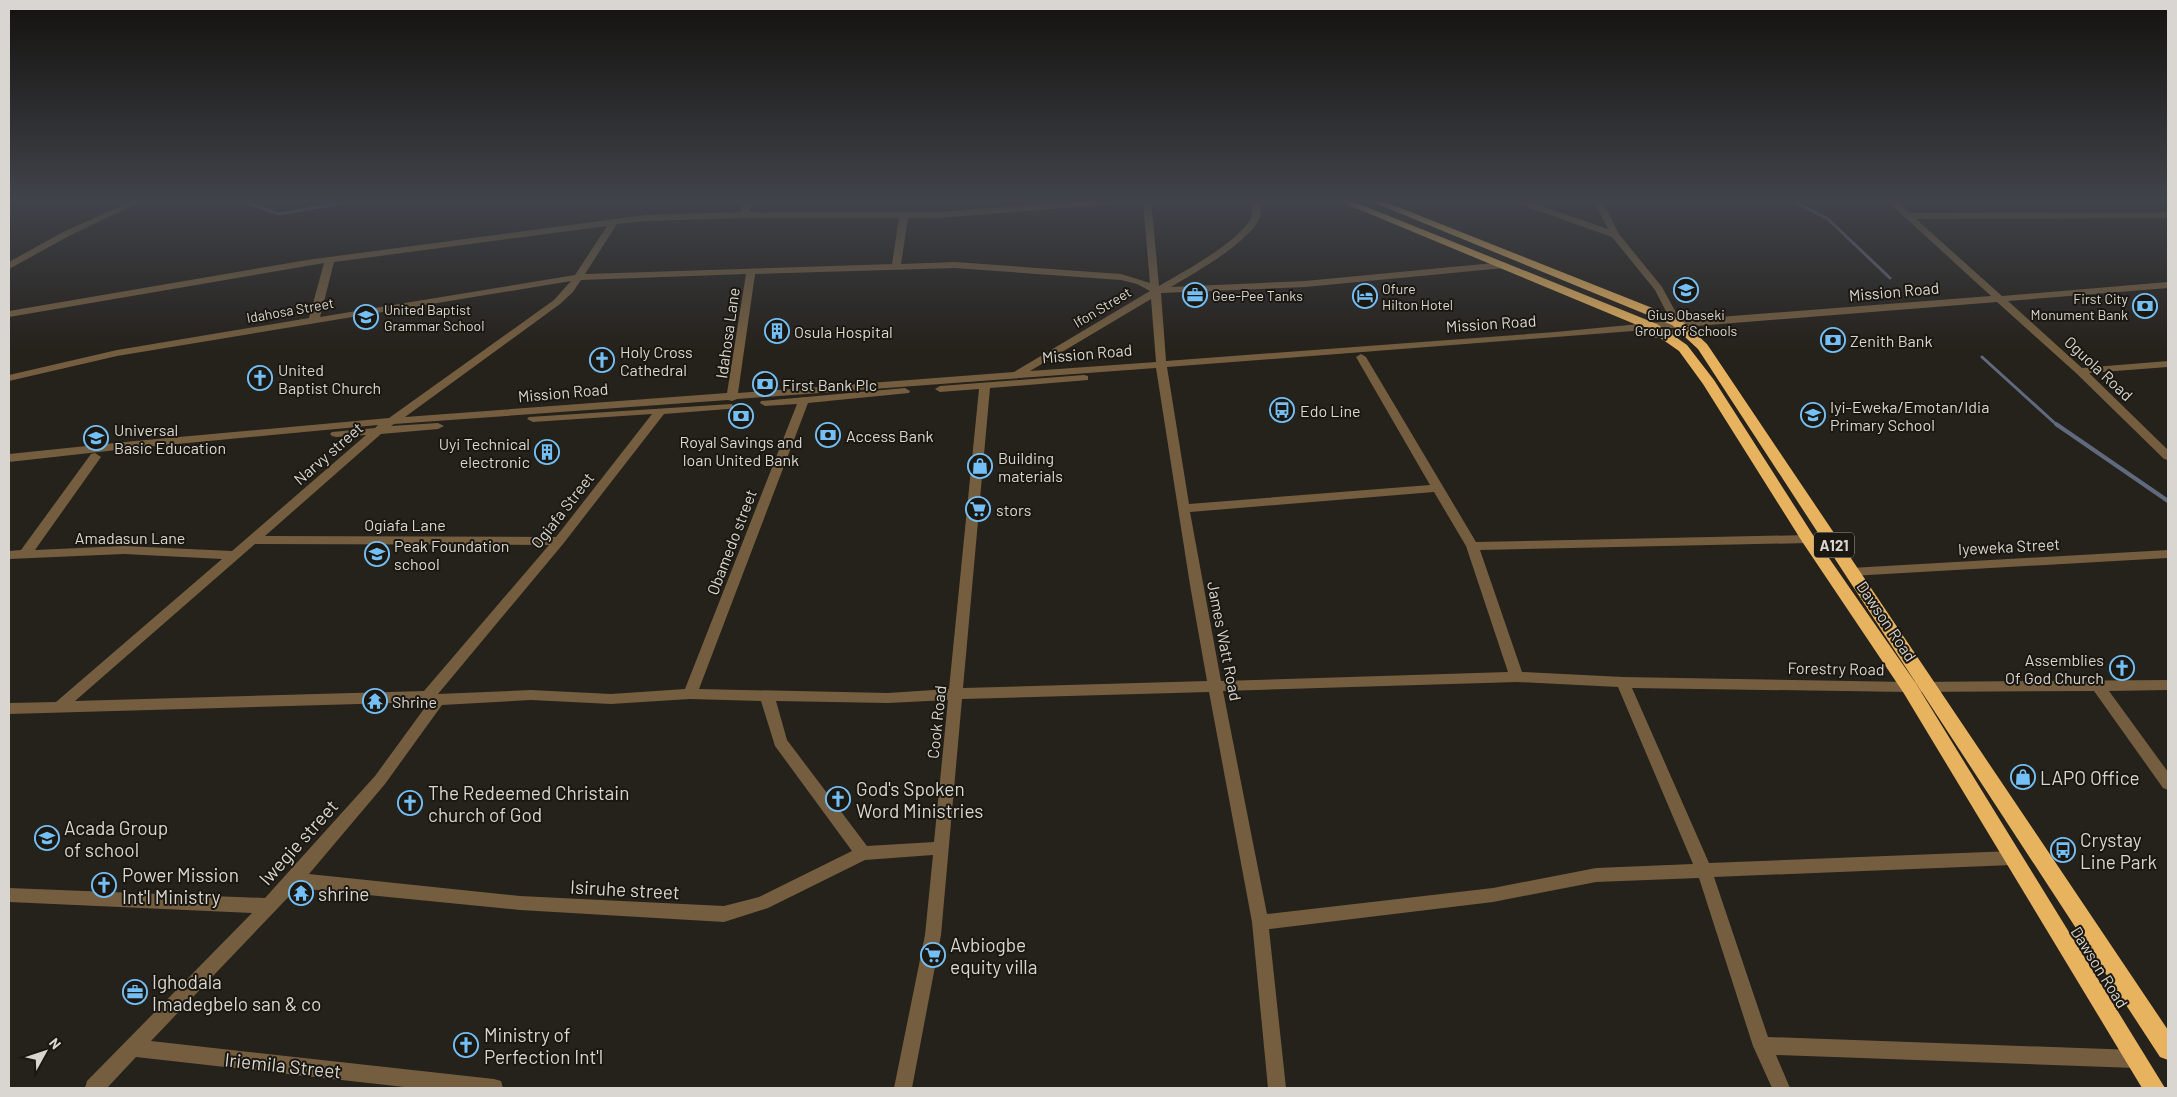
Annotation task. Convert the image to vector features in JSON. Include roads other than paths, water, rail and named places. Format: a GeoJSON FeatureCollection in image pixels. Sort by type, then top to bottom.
{"type":"FeatureCollection","features":[{"type":"Feature","properties":{"kind":"highway","name":"Dawson Road"},"geometry":{"type":"LineString","coordinates":[[1468,250],[1670,329],[1709,383],[1808,540],[1909,687],[2135,1060],[2154,1088]]}},
{"type":"Feature","properties":{"kind":"highway","name":"Dawson Road"},"geometry":{"type":"LineString","coordinates":[[1490,250],[1670,329],[1703,347],[2168,1049]]}},
{"type":"Feature","properties":{"kind":"street"},"geometry":{"type":"LineString","coordinates":[[9,266],[37,250]]}},
{"type":"Feature","properties":{"kind":"street"},"geometry":{"type":"LineString","coordinates":[[9,314],[330,260],[403,250]]}},
{"type":"Feature","properties":{"kind":"street","name":"Narvy street"},"geometry":{"type":"LineString","coordinates":[[57,709],[379,430],[557,302],[570,290],[596,250]]}},
{"type":"Feature","properties":{"kind":"street"},"geometry":{"type":"LineString","coordinates":[[896,267],[899,250]]}},
{"type":"Feature","properties":{"kind":"street","name":"James Watt Road"},"geometry":{"type":"LineString","coordinates":[[1152,250],[1162,367],[1196,585],[1260,922],[1277,1088]]}},
{"type":"Feature","properties":{"kind":"street","name":"Ifon Street"},"geometry":{"type":"LineString","coordinates":[[1016,375],[1156,290],[1214,258],[1223,250]]}},
{"type":"Feature","properties":{"kind":"street"},"geometry":{"type":"LineString","coordinates":[[1627,250],[1659,289],[1670,329]]}},
{"type":"Feature","properties":{"kind":"street","name":"Oguola Road"},"geometry":{"type":"LineString","coordinates":[[1946,250],[2080,371],[2167,454]]}},
{"type":"Feature","properties":{"kind":"street"},"geometry":{"type":"LineString","coordinates":[[314,320],[330,260]]}},
{"type":"Feature","properties":{"kind":"street","name":"Idahosa Street"},"geometry":{"type":"LineString","coordinates":[[9,378],[117,353],[579,278],[976,265],[1122,277],[1140,282],[1156,290],[1305,284],[1504,265]]}},
{"type":"Feature","properties":{"kind":"street","name":"Idahosa Lane"},"geometry":{"type":"LineString","coordinates":[[732,398],[751,272]]}},
{"type":"Feature","properties":{"kind":"street","name":"Mission Road"},"geometry":{"type":"LineString","coordinates":[[9,466],[379,430],[985,386],[1162,367],[2003,302],[2168,285]]}},
{"type":"Feature","properties":{"kind":"street","name":"Mission Road"},"geometry":{"type":"LineString","coordinates":[[9,458],[393,420],[631,402],[732,398],[1016,375],[1361,356],[1670,329],[1700,323],[2003,302],[2168,293]]}},
{"type":"Feature","properties":{"kind":"street"},"geometry":{"type":"LineString","coordinates":[[1361,356],[1436,488],[1472,546],[1517,677]]}},
{"type":"Feature","properties":{"kind":"street"},"geometry":{"type":"LineString","coordinates":[[2080,371],[2168,364]]}},
{"type":"Feature","properties":{"kind":"street","name":"Cook Road"},"geometry":{"type":"LineString","coordinates":[[903,1088],[933,935],[985,386]]}},
{"type":"Feature","properties":{"kind":"street","name":"Obamedo street"},"geometry":{"type":"LineString","coordinates":[[690,694],[803,400]]}},
{"type":"Feature","properties":{"kind":"street","name":"Ogiafa Street"},"geometry":{"type":"LineString","coordinates":[[433,698],[660,411]]}},
{"type":"Feature","properties":{"kind":"street"},"geometry":{"type":"LineString","coordinates":[[25,554],[95,457]]}},
{"type":"Feature","properties":{"kind":"street"},"geometry":{"type":"LineString","coordinates":[[1185,508],[1436,488]]}},
{"type":"Feature","properties":{"kind":"street","name":"Ogiafa Lane"},"geometry":{"type":"LineString","coordinates":[[251,540],[559,541]]}},
{"type":"Feature","properties":{"kind":"street"},"geometry":{"type":"LineString","coordinates":[[1472,546],[1808,540]]}},
{"type":"Feature","properties":{"kind":"street","name":"Amadasun Lane"},"geometry":{"type":"LineString","coordinates":[[9,555],[124,550],[234,555]]}},
{"type":"Feature","properties":{"kind":"street","name":"Iyeweka Street"},"geometry":{"type":"LineString","coordinates":[[1851,572],[2168,554]]}},
{"type":"Feature","properties":{"kind":"street","name":"Forestry Road"},"geometry":{"type":"LineString","coordinates":[[9,709],[531,695],[611,699],[690,694],[888,698],[957,694],[1216,688],[1517,677],[1623,682],[1909,687],[2168,685]]}},
{"type":"Feature","properties":{"kind":"street"},"geometry":{"type":"LineString","coordinates":[[1623,682],[1704,870],[1762,1046],[1781,1088]]}},
{"type":"Feature","properties":{"kind":"street"},"geometry":{"type":"LineString","coordinates":[[2098,687],[2168,784]]}},
{"type":"Feature","properties":{"kind":"street"},"geometry":{"type":"LineString","coordinates":[[767,696],[780,742],[863,852]]}},
{"type":"Feature","properties":{"kind":"street","name":"Iwegie street"},"geometry":{"type":"LineString","coordinates":[[94,1088],[294,880],[380,780],[433,698]]}},
{"type":"Feature","properties":{"kind":"street","name":"Isiruhe street"},"geometry":{"type":"LineString","coordinates":[[294,880],[520,903],[724,914],[762,904],[863,852],[941,848]]}},
{"type":"Feature","properties":{"kind":"street"},"geometry":{"type":"LineString","coordinates":[[1260,922],[1493,895],[1596,874],[2012,858]]}},
{"type":"Feature","properties":{"kind":"street"},"geometry":{"type":"LineString","coordinates":[[9,896],[268,906]]}},
{"type":"Feature","properties":{"kind":"street"},"geometry":{"type":"LineString","coordinates":[[1762,1046],[2135,1060]]}},
{"type":"Feature","properties":{"kind":"street","name":"Iriemila Street"},"geometry":{"type":"LineString","coordinates":[[132,1048],[494,1088]]}},
{"type":"Feature","properties":{"kind":"waterway"},"geometry":{"type":"LineString","coordinates":[[1861,250],[1890,278]]}},
{"type":"Feature","properties":{"kind":"waterway"},"geometry":{"type":"LineString","coordinates":[[1982,357],[2058,426]]}},
{"type":"Feature","properties":{"kind":"waterway"},"geometry":{"type":"LineString","coordinates":[[2056,424],[2168,501]]}},
{"type":"Feature","properties":{"kind":"place","name":"Gius Obaseki Group of Schools"},"geometry":{"type":"Point","coordinates":[1686,290]}},
{"type":"Feature","properties":{"kind":"place","name":"Gee-Pee Tanks"},"geometry":{"type":"Point","coordinates":[1195,295]}},
{"type":"Feature","properties":{"kind":"place","name":"Ofure Hilton Hotel"},"geometry":{"type":"Point","coordinates":[1365,296]}},
{"type":"Feature","properties":{"kind":"place","name":"First City Monument Bank"},"geometry":{"type":"Point","coordinates":[2145,306]}},
{"type":"Feature","properties":{"kind":"place","name":"United Baptist Grammar School"},"geometry":{"type":"Point","coordinates":[366,317]}},
{"type":"Feature","properties":{"kind":"place","name":"Osula Hospital"},"geometry":{"type":"Point","coordinates":[777,331]}},
{"type":"Feature","properties":{"kind":"place","name":"Zenith Bank"},"geometry":{"type":"Point","coordinates":[1833,340]}},
{"type":"Feature","properties":{"kind":"place","name":"Holy Cross Cathedral"},"geometry":{"type":"Point","coordinates":[602,360]}},
{"type":"Feature","properties":{"kind":"place","name":"United Baptist Church"},"geometry":{"type":"Point","coordinates":[260,378]}},
{"type":"Feature","properties":{"kind":"place","name":"First Bank Plc"},"geometry":{"type":"Point","coordinates":[765,384]}},
{"type":"Feature","properties":{"kind":"place","name":"Edo Line"},"geometry":{"type":"Point","coordinates":[1282,410]}},
{"type":"Feature","properties":{"kind":"place","name":"Iyi-Eweka/Emotan/Idia Primary School"},"geometry":{"type":"Point","coordinates":[1813,415]}},
{"type":"Feature","properties":{"kind":"place","name":"Royal Savings and loan United Bank"},"geometry":{"type":"Point","coordinates":[741,416]}},
{"type":"Feature","properties":{"kind":"place","name":"Access Bank"},"geometry":{"type":"Point","coordinates":[828,435]}},
{"type":"Feature","properties":{"kind":"place","name":"Universal Basic Education"},"geometry":{"type":"Point","coordinates":[96,438]}},
{"type":"Feature","properties":{"kind":"place","name":"Uyi Technical electronic"},"geometry":{"type":"Point","coordinates":[547,452]}},
{"type":"Feature","properties":{"kind":"place","name":"Building materials"},"geometry":{"type":"Point","coordinates":[980,466]}},
{"type":"Feature","properties":{"kind":"place","name":"stors"},"geometry":{"type":"Point","coordinates":[978,509]}},
{"type":"Feature","properties":{"kind":"place","name":"Peak Foundation school"},"geometry":{"type":"Point","coordinates":[377,554]}},
{"type":"Feature","properties":{"kind":"place","name":"Assemblies Of God Church"},"geometry":{"type":"Point","coordinates":[2122,668]}},
{"type":"Feature","properties":{"kind":"place","name":"Shrine"},"geometry":{"type":"Point","coordinates":[375,701]}},
{"type":"Feature","properties":{"kind":"place","name":"LAPO Office"},"geometry":{"type":"Point","coordinates":[2023,777]}},
{"type":"Feature","properties":{"kind":"place","name":"God's Spoken Word Ministries"},"geometry":{"type":"Point","coordinates":[838,799]}},
{"type":"Feature","properties":{"kind":"place","name":"The Redeemed Christain church of God"},"geometry":{"type":"Point","coordinates":[410,803]}},
{"type":"Feature","properties":{"kind":"place","name":"Acada Group of school"},"geometry":{"type":"Point","coordinates":[47,838]}},
{"type":"Feature","properties":{"kind":"place","name":"Crystay Line Park"},"geometry":{"type":"Point","coordinates":[2063,850]}},
{"type":"Feature","properties":{"kind":"place","name":"Power Mission Int'l Ministry"},"geometry":{"type":"Point","coordinates":[104,885]}},
{"type":"Feature","properties":{"kind":"place","name":"shrine"},"geometry":{"type":"Point","coordinates":[301,893]}},
{"type":"Feature","properties":{"kind":"place","name":"Avbiogbe equity villa"},"geometry":{"type":"Point","coordinates":[933,955]}},
{"type":"Feature","properties":{"kind":"place","name":"Ighodala Imadegbelo san & co"},"geometry":{"type":"Point","coordinates":[135,992]}},
{"type":"Feature","properties":{"kind":"place","name":"Ministry of Perfection Int'l"},"geometry":{"type":"Point","coordinates":[466,1045]}}]}
